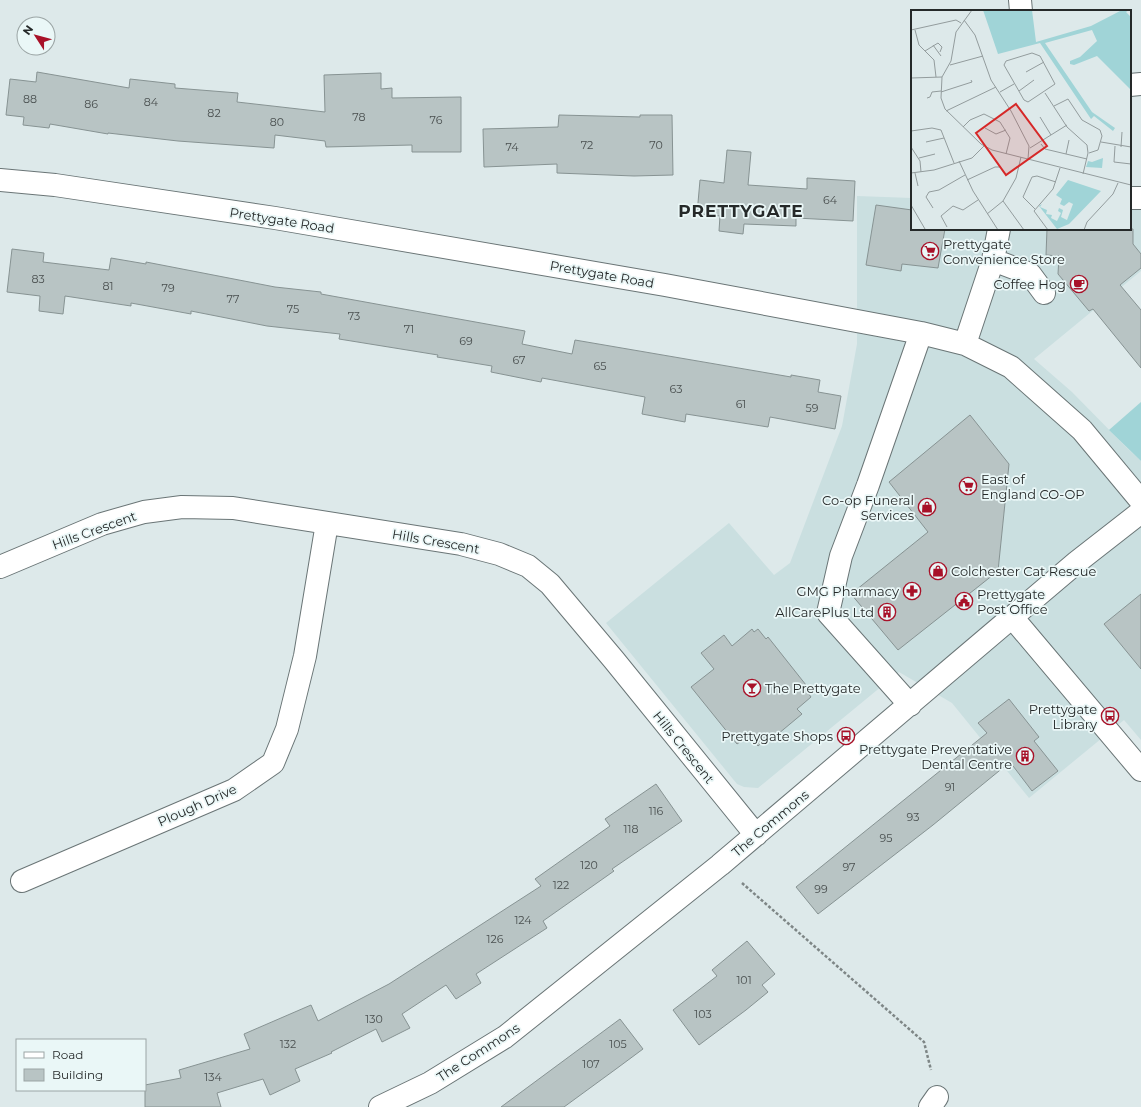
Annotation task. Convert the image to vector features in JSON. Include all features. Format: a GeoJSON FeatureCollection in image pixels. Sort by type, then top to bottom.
{"type":"FeatureCollection","features":[{"type":"Feature","properties":{"kind":"street"},"geometry":{"type":"LineString","coordinates":[[1020,0],[1021,10]]}},
{"type":"Feature","properties":{"kind":"street"},"geometry":{"type":"LineString","coordinates":[[1131,85],[1141,84]]}},
{"type":"Feature","properties":{"kind":"street","name":"Prettygate Road"},"geometry":{"type":"LineString","coordinates":[[0,180],[55,185],[274,218],[657,283],[921,333],[965,344],[1011,367],[1082,430],[1141,501]]}},
{"type":"Feature","properties":{"kind":"street"},"geometry":{"type":"LineString","coordinates":[[965,344],[993,260],[999,230]]}},
{"type":"Feature","properties":{"kind":"street"},"geometry":{"type":"LineString","coordinates":[[993,260],[1030,274],[1044,293]]}},
{"type":"Feature","properties":{"kind":"street"},"geometry":{"type":"LineString","coordinates":[[910,705],[828,613],[842,556],[921,333]]}},
{"type":"Feature","properties":{"kind":"street","name":"Hills Crescent"},"geometry":{"type":"LineString","coordinates":[[0,567],[102,524],[144,512],[182,507],[233,508],[461,544],[499,554],[528,566],[550,584],[614,660],[756,835]]}},
{"type":"Feature","properties":{"kind":"street","name":"The Commons"},"geometry":{"type":"LineString","coordinates":[[380,1107],[430,1083],[505,1037],[756,835],[1077,562],[1141,512]]}},
{"type":"Feature","properties":{"kind":"street","name":"Plough Drive"},"geometry":{"type":"LineString","coordinates":[[22,881],[234,790],[273,763],[288,729],[305,656],[327,523]]}},
{"type":"Feature","properties":{"kind":"street"},"geometry":{"type":"LineString","coordinates":[[1012,617],[1141,770]]}},
{"type":"Feature","properties":{"kind":"path"},"geometry":{"type":"LineString","coordinates":[[720,864],[924,1042],[934,1102]]}},
{"type":"Feature","properties":{"kind":"shaded area"},"geometry":{"type":"Polygon","coordinates":[[[1131,187],[1141,187],[1141,271],[1034,359],[1072,392],[1141,461],[1141,740],[1124,720],[1029,798],[952,703],[899,672],[758,788],[744,787],[737,784],[606,623],[729,523],[774,575],[790,563],[842,426],[857,344],[857,196],[911,198],[911,230],[1131,230],[1131,187]]]}},
{"type":"Feature","properties":{"kind":"shaded area"},"geometry":{"type":"Polygon","coordinates":[[[1141,402],[1141,461],[1109,430],[1141,402]]]}},
{"type":"Feature","properties":{"kind":"building"},"geometry":{"type":"Polygon","coordinates":[[[37,72],[129,88],[130,79],[175,84],[175,88],[238,93],[237,102],[325,112],[324,75],[381,73],[381,89],[392,88],[392,98],[461,97],[461,152],[412,152],[412,145],[326,147],[325,141],[275,135],[274,148],[108,134],[50,124],[49,128],[23,125],[24,117],[6,115],[10,79],[36,82],[37,72]]]}},
{"type":"Feature","properties":{"kind":"building"},"geometry":{"type":"Polygon","coordinates":[[[559,115],[640,117],[640,115],[672,115],[673,175],[634,176],[557,173],[557,164],[484,167],[483,129],[558,127],[559,115]]]}},
{"type":"Feature","properties":{"kind":"building"},"geometry":{"type":"Polygon","coordinates":[[[727,150],[751,152],[748,185],[807,189],[807,178],[855,181],[853,221],[796,218],[796,226],[744,224],[743,234],[719,231],[720,216],[697,214],[700,180],[724,183],[727,150]]]}},
{"type":"Feature","properties":{"kind":"building"},"geometry":{"type":"Polygon","coordinates":[[[876,205],[911,210],[911,230],[945,230],[938,268],[902,264],[901,271],[866,265],[876,205]]]}},
{"type":"Feature","properties":{"kind":"building"},"geometry":{"type":"Polygon","coordinates":[[[1133,229],[1133,244],[1141,254],[1141,268],[1120,285],[1141,310],[1141,368],[1093,309],[1089,311],[1058,274],[1059,256],[1046,255],[1047,230],[1133,229]]]}},
{"type":"Feature","properties":{"kind":"building"},"geometry":{"type":"Polygon","coordinates":[[[12,249],[44,253],[43,262],[109,270],[111,258],[146,264],[146,262],[275,287],[321,292],[321,294],[525,331],[522,344],[572,354],[575,340],[791,377],[791,375],[820,380],[818,392],[841,396],[835,429],[770,417],[768,427],[686,414],[685,422],[642,414],[645,397],[542,378],[541,382],[491,372],[492,366],[437,357],[438,355],[339,339],[340,334],[267,326],[191,311],[191,314],[131,303],[131,306],[65,296],[63,314],[39,311],[40,296],[7,292],[12,249]]]}},
{"type":"Feature","properties":{"kind":"building"},"geometry":{"type":"Polygon","coordinates":[[[970,415],[1009,464],[998,571],[898,650],[851,594],[928,532],[889,482],[970,415]]]}},
{"type":"Feature","properties":{"kind":"building"},"geometry":{"type":"Polygon","coordinates":[[[1141,594],[1141,669],[1104,624],[1141,594]]]}},
{"type":"Feature","properties":{"kind":"building","name":"The Prettygate"},"geometry":{"type":"Polygon","coordinates":[[[752,629],[754,632],[758,629],[766,639],[768,637],[806,685],[803,686],[811,697],[797,709],[802,714],[772,739],[770,736],[758,746],[750,735],[737,744],[691,687],[714,669],[701,653],[724,635],[732,646],[752,629]]]}},
{"type":"Feature","properties":{"kind":"building"},"geometry":{"type":"Polygon","coordinates":[[[1009,699],[1039,737],[1034,741],[1058,771],[1032,791],[1010,762],[933,825],[818,914],[796,887],[987,733],[978,723],[1009,699]]]}},
{"type":"Feature","properties":{"kind":"building"},"geometry":{"type":"Polygon","coordinates":[[[656,784],[682,821],[612,869],[614,871],[543,921],[547,928],[476,974],[481,983],[456,999],[446,985],[402,1014],[410,1028],[382,1042],[376,1029],[331,1052],[332,1053],[295,1069],[300,1081],[270,1095],[263,1079],[217,1093],[221,1107],[145,1107],[146,1085],[181,1078],[179,1070],[250,1049],[244,1034],[311,1005],[318,1021],[389,984],[541,886],[535,879],[610,826],[605,819],[656,784]]]}},
{"type":"Feature","properties":{"kind":"building"},"geometry":{"type":"Polygon","coordinates":[[[747,941],[775,974],[762,985],[768,992],[699,1045],[673,1010],[717,976],[712,970],[747,941]]]}},
{"type":"Feature","properties":{"kind":"building"},"geometry":{"type":"Polygon","coordinates":[[[620,1019],[643,1049],[616,1069],[564,1107],[501,1107],[620,1019]]]}},
{"type":"Feature","properties":{"kind":"place","name":"Prettygate Convenience Store"},"geometry":{"type":"Point","coordinates":[930,251]}},
{"type":"Feature","properties":{"kind":"place","name":"Coffee Hog"},"geometry":{"type":"Point","coordinates":[1079,284]}},
{"type":"Feature","properties":{"kind":"place","name":"East of England CO-OP"},"geometry":{"type":"Point","coordinates":[968,486]}},
{"type":"Feature","properties":{"kind":"place","name":"Co-op Funeral Services"},"geometry":{"type":"Point","coordinates":[927,507]}},
{"type":"Feature","properties":{"kind":"place","name":"Colchester Cat Rescue"},"geometry":{"type":"Point","coordinates":[938,571]}},
{"type":"Feature","properties":{"kind":"place","name":"GMG Pharmacy"},"geometry":{"type":"Point","coordinates":[912,591]}},
{"type":"Feature","properties":{"kind":"place","name":"Prettygate Post Office"},"geometry":{"type":"Point","coordinates":[964,601]}},
{"type":"Feature","properties":{"kind":"place","name":"AllCarePlus Ltd"},"geometry":{"type":"Point","coordinates":[887,612]}},
{"type":"Feature","properties":{"kind":"place","name":"The Prettygate"},"geometry":{"type":"Point","coordinates":[752,688]}},
{"type":"Feature","properties":{"kind":"place","name":"Prettygate Library"},"geometry":{"type":"Point","coordinates":[1110,716]}},
{"type":"Feature","properties":{"kind":"place","name":"Prettygate Shops"},"geometry":{"type":"Point","coordinates":[846,736]}},
{"type":"Feature","properties":{"kind":"place","name":"Prettygate Preventative Dental Centre"},"geometry":{"type":"Point","coordinates":[1025,756]}},
{"type":"Feature","properties":{"kind":"district","name":"PRETTYGATE"},"geometry":{"type":"Point","coordinates":[741,211]}}]}
